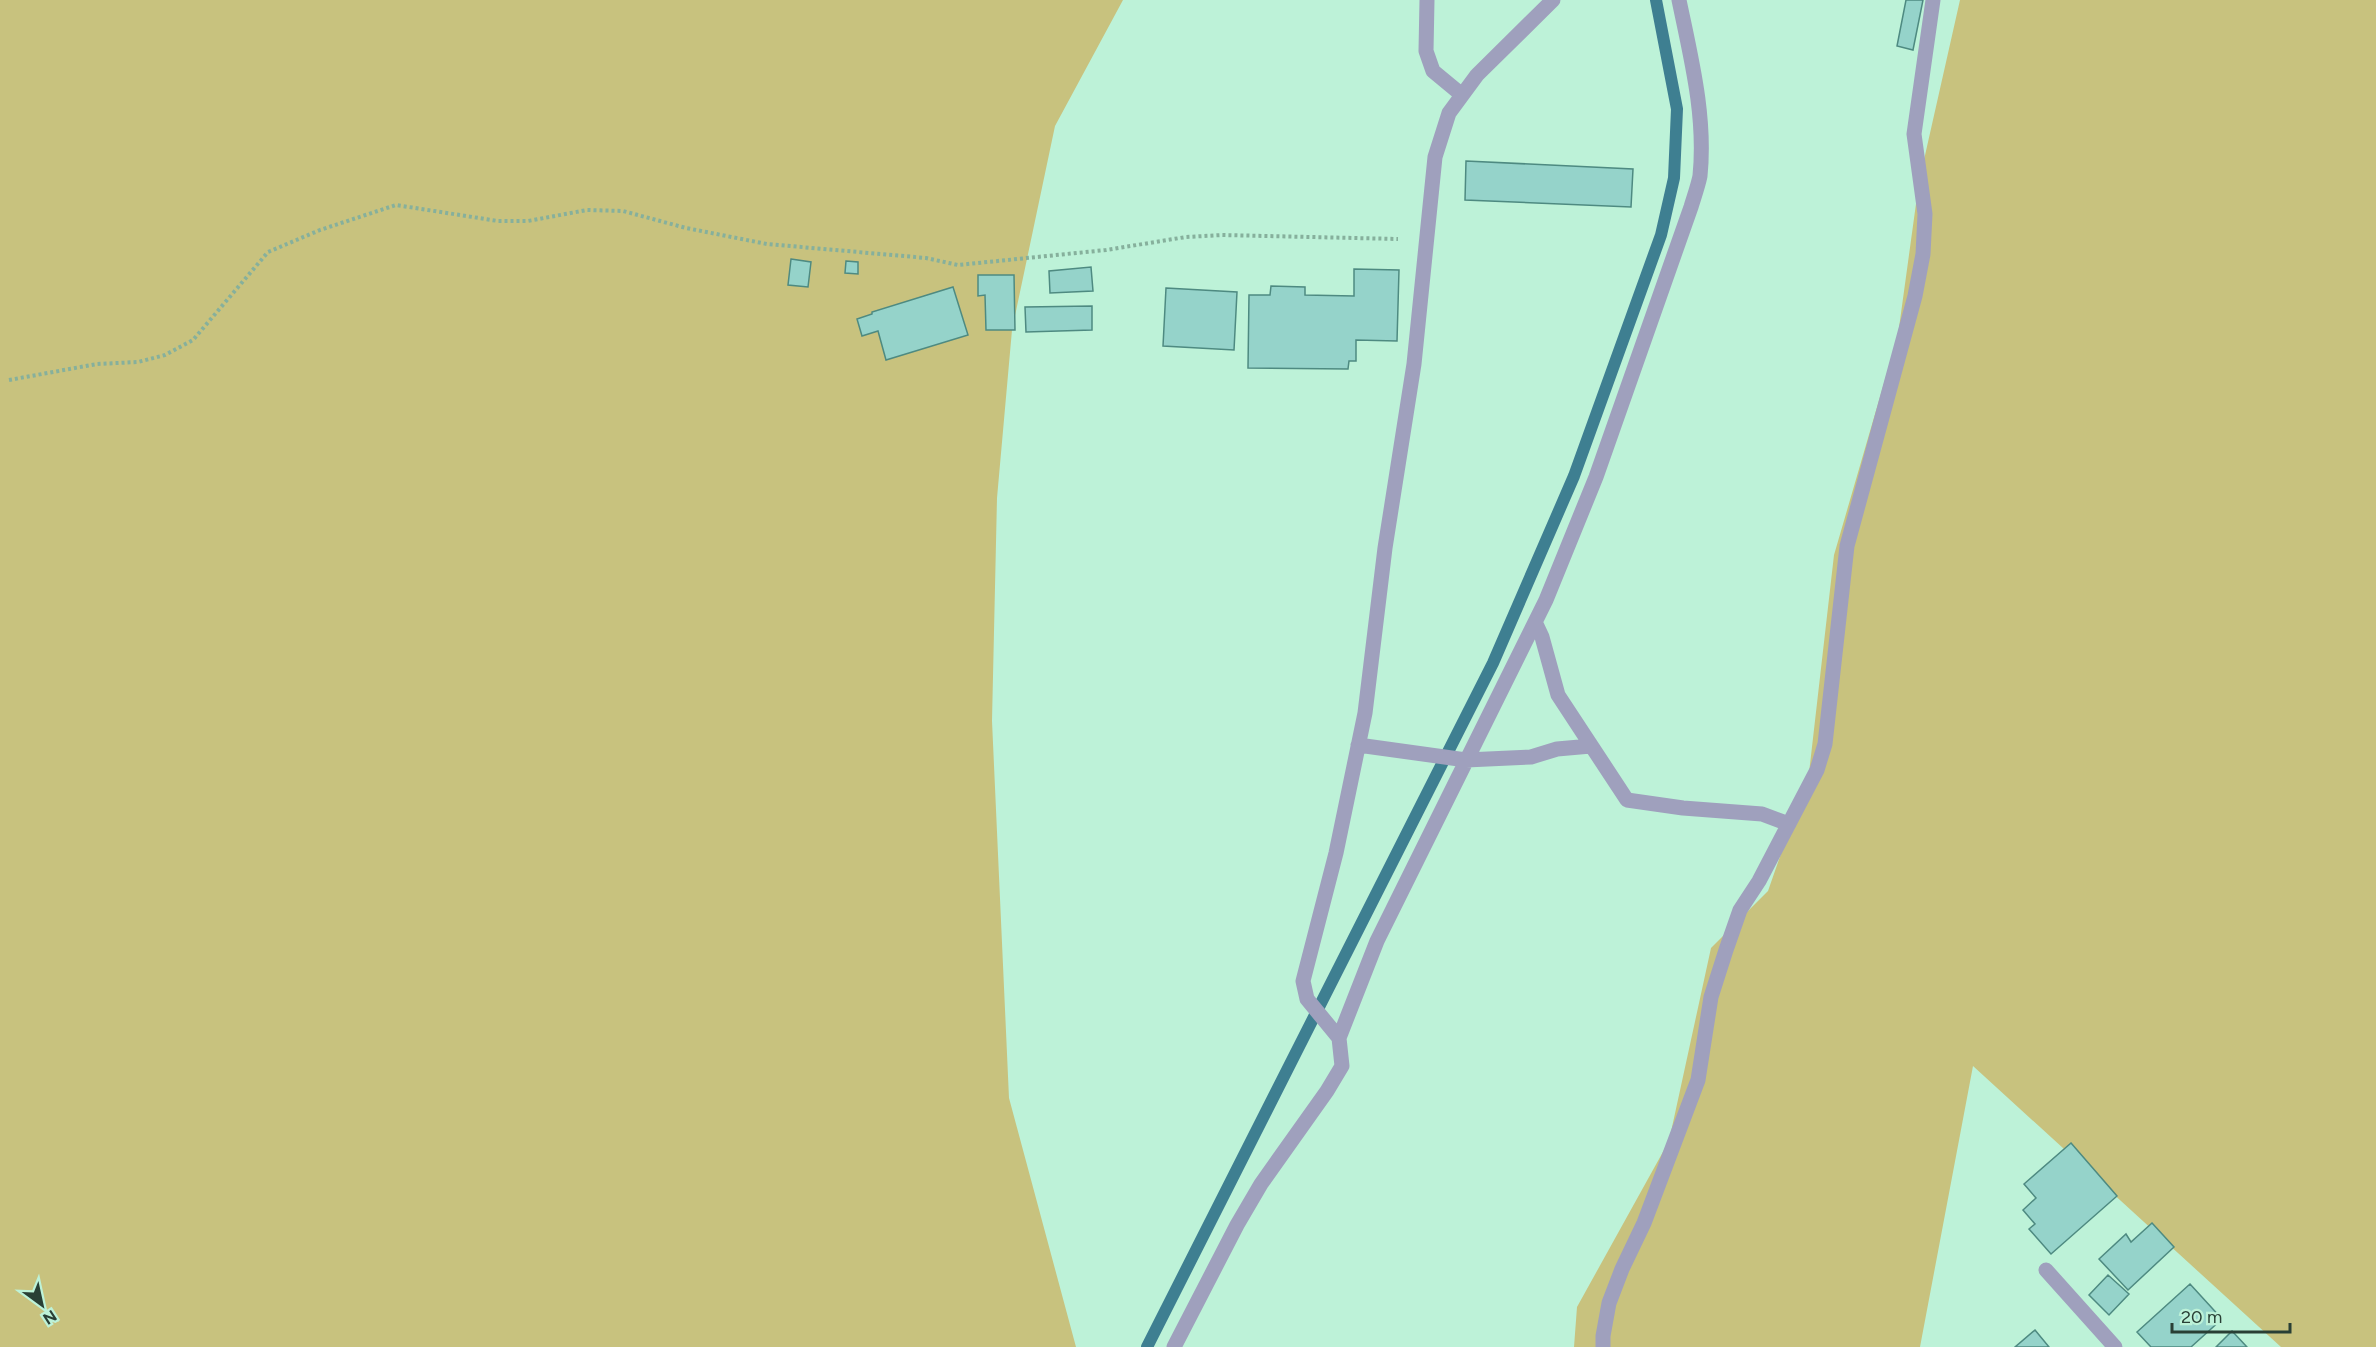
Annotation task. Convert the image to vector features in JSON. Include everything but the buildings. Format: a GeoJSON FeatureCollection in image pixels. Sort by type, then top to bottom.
{"type":"FeatureCollection","features":[{"type":"Feature","properties":{"kind":"street"},"geometry":{"type":"LineString","coordinates":[[1427,0],[1426,51],[1433,71],[1462,95]]}},
{"type":"Feature","properties":{"kind":"street"},"geometry":{"type":"LineString","coordinates":[[1339,1038],[1307,999],[1303,981],[1336,853],[1365,713],[1385,548],[1414,364],[1435,157],[1449,113],[1477,75],[1553,0]]}},
{"type":"Feature","properties":{"kind":"street"},"geometry":{"type":"LineString","coordinates":[[1174,1347],[1237,1225],[1261,1184],[1342,1066],[1339,1038],[1377,941],[1535,622],[1596,477],[1700,177],[1698,89],[1679,0]]}},
{"type":"Feature","properties":{"kind":"street"},"geometry":{"type":"LineString","coordinates":[[1603,1347],[1609,1303],[1644,1223],[1698,1080],[1711,997],[1740,910],[1759,881],[1817,770],[1826,744],[1847,546],[1915,296],[1923,254],[1925,214],[1914,134],[1933,0]]}},
{"type":"Feature","properties":{"kind":"street"},"geometry":{"type":"LineString","coordinates":[[1535,622],[1542,637],[1558,695],[1628,800],[1762,814],[1789,824]]}},
{"type":"Feature","properties":{"kind":"street"},"geometry":{"type":"LineString","coordinates":[[1358,745],[1466,760],[1530,757],[1557,749],[1591,746]]}},
{"type":"Feature","properties":{"kind":"street"},"geometry":{"type":"LineString","coordinates":[[2046,1270],[2115,1347]]}},
{"type":"Feature","properties":{"kind":"path"},"geometry":{"type":"LineString","coordinates":[[9,380],[97,364],[138,362],[165,355],[193,340],[268,252],[320,230],[396,205],[498,221],[528,221],[587,210],[623,212],[686,228],[766,244],[926,258],[958,265],[1106,250],[1186,237],[1222,235],[1395,240],[1426,235]]}},
{"type":"Feature","properties":{"kind":"shaded area"},"geometry":{"type":"Polygon","coordinates":[[[0,0],[1123,0],[1055,126],[1012,330],[997,498],[992,721],[1009,1098],[1076,1347],[0,1347],[0,0]]]}},
{"type":"Feature","properties":{"kind":"shaded area"},"geometry":{"type":"Polygon","coordinates":[[[1960,0],[2376,0],[2376,1347],[2281,1347],[1973,1066],[1920,1347],[1574,1347],[1577,1307],[1669,1141],[1711,948],[1768,891],[1809,773],[1834,555],[1898,335],[1919,182],[1960,0]]]}},
{"type":"Feature","properties":{"kind":"waterway"},"geometry":{"type":"LineString","coordinates":[[1147,1347],[1493,663],[1574,476],[1661,235],[1674,178],[1677,109],[1656,0]]}}]}
